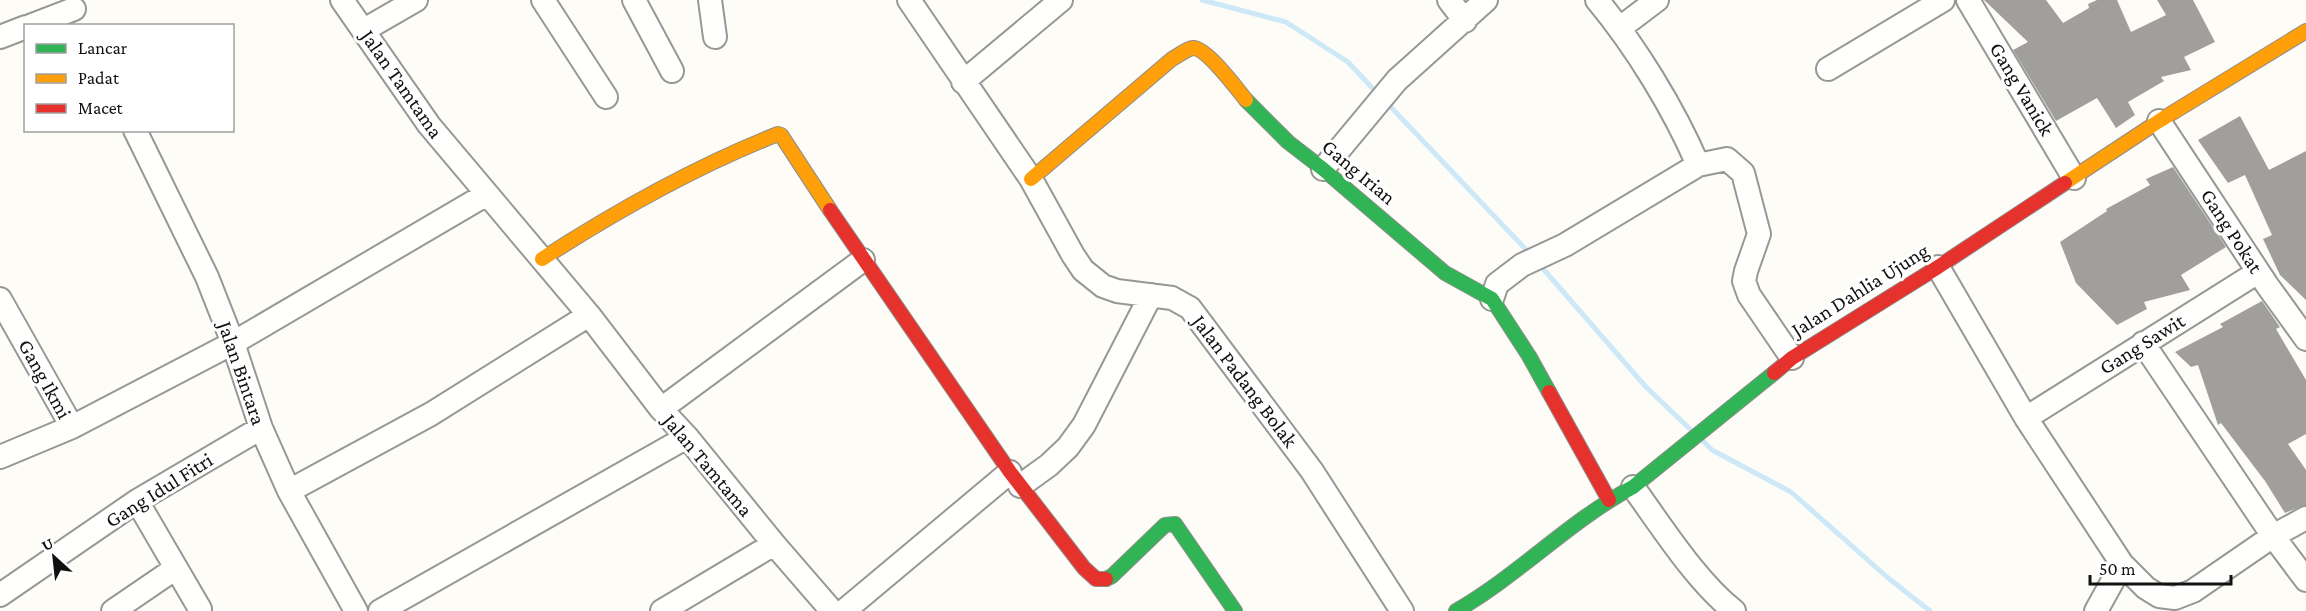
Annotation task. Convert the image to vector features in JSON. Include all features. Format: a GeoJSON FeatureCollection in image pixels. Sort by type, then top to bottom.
{"type":"FeatureCollection","features":[{"type":"Feature","properties":{"kind":"street","name":"Jalan Tamtama"},"geometry":{"type":"LineString","coordinates":[[342,0],[429,125],[589,315],[661,409],[687,436],[774,544],[832,611]]}},
{"type":"Feature","properties":{"kind":"street"},"geometry":{"type":"LineString","coordinates":[[364,30],[416,0]]}},
{"type":"Feature","properties":{"kind":"street"},"geometry":{"type":"LineString","coordinates":[[543,0],[606,97]]}},
{"type":"Feature","properties":{"kind":"street"},"geometry":{"type":"LineString","coordinates":[[634,0],[672,71]]}},
{"type":"Feature","properties":{"kind":"street"},"geometry":{"type":"LineString","coordinates":[[710,0],[714,37]]}},
{"type":"Feature","properties":{"kind":"street","name":"Jalan Padang Bolak"},"geometry":{"type":"LineString","coordinates":[[909,0],[1031,179],[1073,255],[1093,279],[1117,291],[1172,298],[1190,308],[1312,471],[1402,611]]}},
{"type":"Feature","properties":{"kind":"street"},"geometry":{"type":"LineString","coordinates":[[963,82],[1061,0]]}},
{"type":"Feature","properties":{"kind":"street"},"geometry":{"type":"LineString","coordinates":[[1449,0],[1465,21]]}},
{"type":"Feature","properties":{"kind":"street"},"geometry":{"type":"LineString","coordinates":[[1323,169],[1396,80],[1486,0]]}},
{"type":"Feature","properties":{"kind":"street"},"geometry":{"type":"LineString","coordinates":[[1597,0],[1620,28],[1685,136],[1698,165]]}},
{"type":"Feature","properties":{"kind":"street"},"geometry":{"type":"LineString","coordinates":[[1620,28],[1657,0]]}},
{"type":"Feature","properties":{"kind":"street"},"geometry":{"type":"LineString","coordinates":[[1828,69],[1943,0]]}},
{"type":"Feature","properties":{"kind":"street","name":"Gang Vanick"},"geometry":{"type":"LineString","coordinates":[[1968,0],[2074,178]]}},
{"type":"Feature","properties":{"kind":"street"},"geometry":{"type":"LineString","coordinates":[[36,24],[76,11]]}},
{"type":"Feature","properties":{"kind":"street"},"geometry":{"type":"LineString","coordinates":[[0,37],[24,28]]}},
{"type":"Feature","properties":{"kind":"street","name":"Jalan Dahlia Ujung"},"geometry":{"type":"LineString","coordinates":[[1456,611],[1489,599],[1536,554],[1609,500],[1633,487],[1709,428],[1792,358],[1938,267],[2159,121],[2306,31]]}},
{"type":"Feature","properties":{"kind":"street","name":"Gang Irian"},"geometry":{"type":"LineString","coordinates":[[1031,179],[1172,59],[1196,48],[1218,66],[1256,111],[1288,142],[1445,273],[1492,299],[1529,356],[1609,500]]}},
{"type":"Feature","properties":{"kind":"street","name":"Gang Pokat"},"geometry":{"type":"LineString","coordinates":[[2159,121],[2306,339]]}},
{"type":"Feature","properties":{"kind":"street","name":"Jalan Bintara"},"geometry":{"type":"LineString","coordinates":[[136,132],[207,276],[261,428],[289,491],[356,611]]}},
{"type":"Feature","properties":{"kind":"street"},"geometry":{"type":"LineString","coordinates":[[542,259],[611,214],[688,172],[779,134],[784,138],[862,260],[1015,479],[1084,568],[1096,579],[1103,580],[1112,576],[1165,525],[1175,524],[1235,611]]}},
{"type":"Feature","properties":{"kind":"street"},"geometry":{"type":"LineString","coordinates":[[1492,299],[1497,284],[1522,265],[1565,246],[1698,165],[1727,159],[1743,173],[1759,234],[1744,281],[1749,295],[1792,358]]}},
{"type":"Feature","properties":{"kind":"street"},"geometry":{"type":"LineString","coordinates":[[0,457],[72,427],[233,344],[487,194]]}},
{"type":"Feature","properties":{"kind":"street"},"geometry":{"type":"LineString","coordinates":[[661,409],[862,260]]}},
{"type":"Feature","properties":{"kind":"street"},"geometry":{"type":"LineString","coordinates":[[1938,267],[2026,418],[2122,564],[2153,592],[2174,604],[2273,536],[2306,518]]}},
{"type":"Feature","properties":{"kind":"street","name":"Gang Sawit"},"geometry":{"type":"LineString","coordinates":[[2026,418],[2259,272]]}},
{"type":"Feature","properties":{"kind":"street"},"geometry":{"type":"LineString","coordinates":[[844,611],[1015,479],[1049,465],[1068,447],[1084,425],[1151,295]]}},
{"type":"Feature","properties":{"kind":"street","name":"Gang Ikmi"},"geometry":{"type":"LineString","coordinates":[[0,299],[72,427]]}},
{"type":"Feature","properties":{"kind":"street"},"geometry":{"type":"LineString","coordinates":[[289,491],[431,414],[589,315]]}},
{"type":"Feature","properties":{"kind":"street"},"geometry":{"type":"LineString","coordinates":[[2143,343],[2273,536],[2306,580]]}},
{"type":"Feature","properties":{"kind":"street","name":"Gang Idul Fitri"},"geometry":{"type":"LineString","coordinates":[[0,595],[137,501],[261,428]]}},
{"type":"Feature","properties":{"kind":"street"},"geometry":{"type":"LineString","coordinates":[[380,611],[687,436]]}},
{"type":"Feature","properties":{"kind":"street"},"geometry":{"type":"LineString","coordinates":[[1633,487],[1720,600],[1734,611]]}},
{"type":"Feature","properties":{"kind":"street"},"geometry":{"type":"LineString","coordinates":[[137,501],[200,609]]}},
{"type":"Feature","properties":{"kind":"street"},"geometry":{"type":"LineString","coordinates":[[662,611],[774,544]]}},
{"type":"Feature","properties":{"kind":"street"},"geometry":{"type":"LineString","coordinates":[[2096,611],[2122,564]]}},
{"type":"Feature","properties":{"kind":"street"},"geometry":{"type":"LineString","coordinates":[[113,611],[176,568]]}},
{"type":"Feature","properties":{"kind":"building"},"geometry":{"type":"Polygon","coordinates":[[[1984,0],[2046,0],[2063,23],[2089,8],[2088,4],[2097,0],[2117,0],[2131,32],[2166,15],[2157,0],[2193,0],[2215,42],[2184,57],[2191,70],[2161,77],[2164,81],[2128,102],[2135,115],[2116,128],[2097,98],[2056,121],[2013,50],[2028,42],[1984,0]]]}},
{"type":"Feature","properties":{"kind":"building"},"geometry":{"type":"Polygon","coordinates":[[[2240,116],[2269,170],[2306,151],[2306,300],[2280,275],[2263,239],[2272,235],[2245,175],[2228,183],[2198,140],[2240,116]]]}},
{"type":"Feature","properties":{"kind":"building"},"geometry":{"type":"Polygon","coordinates":[[[2173,167],[2226,247],[2181,275],[2190,290],[2144,302],[2147,309],[2117,325],[2076,283],[2060,242],[2107,211],[2106,209],[2150,185],[2146,179],[2173,167]]]}},
{"type":"Feature","properties":{"kind":"building"},"geometry":{"type":"Polygon","coordinates":[[[2262,301],[2280,327],[2276,329],[2306,380],[2306,434],[2288,444],[2306,470],[2306,505],[2285,513],[2265,481],[2221,423],[2218,425],[2198,365],[2191,367],[2175,352],[2223,327],[2220,324],[2262,301]]]}},
{"type":"Feature","properties":{"kind":"waterway"},"geometry":{"type":"LineString","coordinates":[[1202,0],[1286,22],[1348,62],[1378,94]]}},
{"type":"Feature","properties":{"kind":"waterway"},"geometry":{"type":"LineString","coordinates":[[1387,103],[1531,255]]}},
{"type":"Feature","properties":{"kind":"waterway"},"geometry":{"type":"LineString","coordinates":[[1539,264],[1646,387],[1691,430]]}},
{"type":"Feature","properties":{"kind":"waterway"},"geometry":{"type":"LineString","coordinates":[[1704,442],[1712,450],[1791,492],[1887,577],[1930,611]]}},
{"type":"Feature","properties":{"kind":"traffic: fast"},"geometry":{"type":"LineString","coordinates":[[1246,100],[1288,142],[1445,273],[1492,299],[1549,392]]}},
{"type":"Feature","properties":{"kind":"traffic: fast"},"geometry":{"type":"LineString","coordinates":[[1456,611],[1479,597],[1587,516],[1633,487],[1774,373]]}},
{"type":"Feature","properties":{"kind":"traffic: fast"},"geometry":{"type":"LineString","coordinates":[[1106,579],[1112,576],[1165,525],[1175,524],[1235,611]]}},
{"type":"Feature","properties":{"kind":"traffic: slow"},"geometry":{"type":"LineString","coordinates":[[2065,183],[2159,121],[2306,31]]}},
{"type":"Feature","properties":{"kind":"traffic: slow"},"geometry":{"type":"LineString","coordinates":[[1031,179],[1172,59],[1190,49],[1198,49],[1213,61],[1246,100]]}},
{"type":"Feature","properties":{"kind":"traffic: slow"},"geometry":{"type":"LineString","coordinates":[[542,259],[657,190],[778,134],[781,135],[830,210]]}},
{"type":"Feature","properties":{"kind":"traffic: jam"},"geometry":{"type":"LineString","coordinates":[[1774,373],[1792,358],[1938,267],[2065,183]]}},
{"type":"Feature","properties":{"kind":"traffic: jam"},"geometry":{"type":"LineString","coordinates":[[830,210],[1010,472],[1084,568],[1096,579],[1106,579]]}},
{"type":"Feature","properties":{"kind":"traffic: jam"},"geometry":{"type":"LineString","coordinates":[[1549,392],[1609,500]]}}]}
